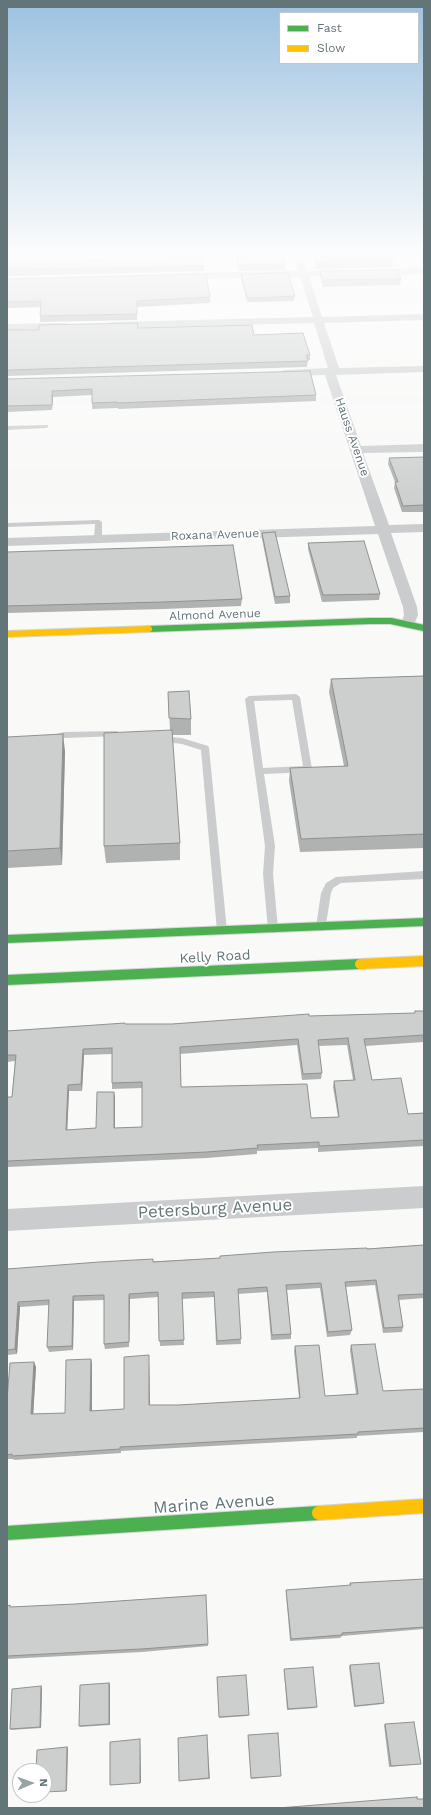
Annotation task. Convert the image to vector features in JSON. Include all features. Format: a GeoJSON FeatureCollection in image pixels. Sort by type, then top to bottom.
{"type":"FeatureCollection","features":[{"type":"Feature","properties":{"kind":"street","name":"Hauss Avenue"},"geometry":{"type":"LineString","coordinates":[[323,335],[334,368],[330,374],[411,611],[408,624]]}},
{"type":"Feature","properties":{"kind":"street"},"geometry":{"type":"LineString","coordinates":[[276,373],[424,369]]}},
{"type":"Feature","properties":{"kind":"street"},"geometry":{"type":"LineString","coordinates":[[356,450],[424,448]]}},
{"type":"Feature","properties":{"kind":"street","name":"Roxana Avenue"},"geometry":{"type":"LineString","coordinates":[[7,542],[424,528]]}},
{"type":"Feature","properties":{"kind":"street","name":"Almond Avenue"},"geometry":{"type":"LineString","coordinates":[[7,634],[370,621],[391,621],[424,628]]}},
{"type":"Feature","properties":{"kind":"street","name":"Kelly Road"},"geometry":{"type":"LineString","coordinates":[[7,939],[424,922]]}},
{"type":"Feature","properties":{"kind":"street","name":"Kelly Road"},"geometry":{"type":"LineString","coordinates":[[7,980],[424,961]]}},
{"type":"Feature","properties":{"kind":"street","name":"Petersburg Avenue"},"geometry":{"type":"LineString","coordinates":[[7,1220],[424,1197]]}},
{"type":"Feature","properties":{"kind":"street","name":"Marine Avenue"},"geometry":{"type":"LineString","coordinates":[[7,1533],[424,1506]]}},
{"type":"Feature","properties":{"kind":"lane"},"geometry":{"type":"LineString","coordinates":[[7,428],[46,426]]}},
{"type":"Feature","properties":{"kind":"lane"},"geometry":{"type":"LineString","coordinates":[[7,525],[99,522],[98,539]]}},
{"type":"Feature","properties":{"kind":"lane"},"geometry":{"type":"LineString","coordinates":[[259,771],[308,769],[296,697],[249,699],[259,771],[270,846],[268,874],[273,929]]}},
{"type":"Feature","properties":{"kind":"lane"},"geometry":{"type":"LineString","coordinates":[[42,739],[64,735],[107,733],[130,736]]}},
{"type":"Feature","properties":{"kind":"lane"},"geometry":{"type":"LineString","coordinates":[[152,738],[182,741],[205,748],[222,931]]}},
{"type":"Feature","properties":{"kind":"lane"},"geometry":{"type":"LineString","coordinates":[[321,927],[326,893],[329,886],[339,880],[424,875]]}},
{"type":"Feature","properties":{"kind":"building"},"geometry":{"type":"Polygon","coordinates":[[[7,335],[304,335],[310,355],[306,355],[308,361],[7,370],[7,335]]]}},
{"type":"Feature","properties":{"kind":"building"},"geometry":{"type":"Polygon","coordinates":[[[310,371],[316,395],[92,403],[92,389],[52,391],[52,405],[7,406],[7,379],[310,371]]]}},
{"type":"Feature","properties":{"kind":"building"},"geometry":{"type":"Polygon","coordinates":[[[424,457],[424,505],[403,506],[395,482],[398,482],[389,458],[424,457]]]}},
{"type":"Feature","properties":{"kind":"building"},"geometry":{"type":"Polygon","coordinates":[[[275,532],[290,596],[275,597],[262,533],[275,532]]]}},
{"type":"Feature","properties":{"kind":"building"},"geometry":{"type":"Polygon","coordinates":[[[364,541],[380,594],[323,595],[308,543],[364,541]]]}},
{"type":"Feature","properties":{"kind":"building"},"geometry":{"type":"Polygon","coordinates":[[[233,545],[242,599],[7,606],[7,552],[233,545]]]}},
{"type":"Feature","properties":{"kind":"building"},"geometry":{"type":"Polygon","coordinates":[[[424,676],[424,834],[301,839],[290,768],[348,766],[331,679],[424,676]]]}},
{"type":"Feature","properties":{"kind":"building"},"geometry":{"type":"Polygon","coordinates":[[[189,691],[191,719],[169,718],[168,692],[189,691]]]}},
{"type":"Feature","properties":{"kind":"building"},"geometry":{"type":"Polygon","coordinates":[[[172,730],[180,843],[104,846],[104,733],[172,730]]]}},
{"type":"Feature","properties":{"kind":"building"},"geometry":{"type":"Polygon","coordinates":[[[63,734],[60,848],[7,851],[7,737],[63,734]]]}},
{"type":"Feature","properties":{"kind":"building"},"geometry":{"type":"Polygon","coordinates":[[[415,1011],[424,1011],[424,1035],[364,1039],[372,1080],[401,1078],[408,1114],[424,1113],[424,1140],[319,1146],[319,1142],[257,1145],[258,1148],[207,1152],[7,1161],[7,1097],[12,1097],[16,1055],[7,1055],[7,1031],[125,1023],[172,1024],[309,1014],[309,1016],[415,1013],[415,1011]],[[348,1038],[318,1040],[322,1073],[303,1074],[298,1039],[180,1047],[181,1087],[307,1084],[311,1118],[339,1117],[334,1081],[355,1080],[348,1038]],[[112,1048],[83,1049],[81,1084],[68,1085],[66,1130],[96,1128],[97,1092],[114,1092],[114,1128],[142,1127],[142,1082],[112,1083],[112,1048]]]}},
{"type":"Feature","properties":{"kind":"building"},"geometry":{"type":"Polygon","coordinates":[[[424,1245],[424,1294],[398,1295],[403,1327],[384,1328],[376,1280],[345,1282],[352,1330],[328,1332],[321,1283],[286,1285],[291,1334],[272,1335],[267,1287],[238,1289],[241,1339],[217,1341],[214,1292],[182,1293],[184,1340],[159,1341],[158,1292],[129,1294],[129,1342],[104,1344],[104,1295],[73,1296],[72,1346],[47,1347],[49,1300],[18,1302],[15,1349],[7,1350],[7,1269],[99,1262],[153,1259],[153,1262],[220,1258],[220,1256],[273,1252],[367,1249],[424,1245]]]}},
{"type":"Feature","properties":{"kind":"building"},"geometry":{"type":"Polygon","coordinates":[[[375,1344],[383,1391],[424,1389],[424,1428],[358,1432],[358,1434],[120,1447],[120,1449],[12,1456],[12,1454],[7,1455],[7,1399],[10,1363],[34,1362],[31,1414],[65,1413],[66,1360],[91,1359],[90,1411],[124,1409],[124,1357],[149,1355],[149,1405],[178,1405],[300,1398],[295,1346],[319,1345],[325,1396],[358,1394],[351,1345],[375,1344]]]}},
{"type":"Feature","properties":{"kind":"building"},"geometry":{"type":"Polygon","coordinates":[[[424,1579],[424,1627],[342,1633],[342,1635],[291,1639],[286,1590],[351,1585],[350,1583],[424,1579]]]}},
{"type":"Feature","properties":{"kind":"building"},"geometry":{"type":"Polygon","coordinates":[[[206,1595],[208,1644],[7,1656],[7,1606],[10,1605],[10,1607],[75,1604],[206,1595]]]}},
{"type":"Feature","properties":{"kind":"building"},"geometry":{"type":"Polygon","coordinates":[[[379,1663],[384,1703],[355,1706],[350,1665],[379,1663]]]}},
{"type":"Feature","properties":{"kind":"building"},"geometry":{"type":"Polygon","coordinates":[[[313,1667],[317,1707],[288,1709],[284,1669],[313,1667]]]}},
{"type":"Feature","properties":{"kind":"building"},"geometry":{"type":"Polygon","coordinates":[[[246,1675],[249,1715],[219,1717],[217,1677],[246,1675]]]}},
{"type":"Feature","properties":{"kind":"building"},"geometry":{"type":"Polygon","coordinates":[[[109,1683],[109,1724],[79,1726],[80,1685],[109,1683]]]}},
{"type":"Feature","properties":{"kind":"building"},"geometry":{"type":"Polygon","coordinates":[[[41,1686],[40,1727],[10,1729],[12,1689],[41,1686]]]}},
{"type":"Feature","properties":{"kind":"building"},"geometry":{"type":"Polygon","coordinates":[[[414,1722],[421,1764],[391,1766],[385,1724],[414,1722]]]}},
{"type":"Feature","properties":{"kind":"building"},"geometry":{"type":"Polygon","coordinates":[[[278,1733],[281,1776],[251,1778],[248,1735],[278,1733]]]}},
{"type":"Feature","properties":{"kind":"building"},"geometry":{"type":"Polygon","coordinates":[[[207,1735],[209,1778],[179,1781],[178,1738],[207,1735]]]}},
{"type":"Feature","properties":{"kind":"building"},"geometry":{"type":"Polygon","coordinates":[[[140,1739],[140,1783],[110,1785],[110,1742],[140,1739]]]}},
{"type":"Feature","properties":{"kind":"building"},"geometry":{"type":"Polygon","coordinates":[[[67,1747],[66,1791],[52,1792],[52,1763],[36,1763],[37,1750],[67,1747]]]}},
{"type":"Feature","properties":{"kind":"building"},"geometry":{"type":"Polygon","coordinates":[[[417,1797],[417,1799],[424,1799],[424,1808],[278,1808],[417,1797]]]}},
{"type":"Feature","properties":{"kind":"traffic: fast"},"geometry":{"type":"LineString","coordinates":[[149,629],[370,621],[391,621],[424,628]]}},
{"type":"Feature","properties":{"kind":"traffic: fast"},"geometry":{"type":"LineString","coordinates":[[7,939],[424,922]]}},
{"type":"Feature","properties":{"kind":"traffic: fast"},"geometry":{"type":"LineString","coordinates":[[7,980],[360,964]]}},
{"type":"Feature","properties":{"kind":"traffic: fast"},"geometry":{"type":"LineString","coordinates":[[7,1533],[319,1513]]}},
{"type":"Feature","properties":{"kind":"traffic: slow"},"geometry":{"type":"LineString","coordinates":[[7,634],[149,629]]}},
{"type":"Feature","properties":{"kind":"traffic: slow"},"geometry":{"type":"LineString","coordinates":[[360,964],[424,961]]}},
{"type":"Feature","properties":{"kind":"traffic: slow"},"geometry":{"type":"LineString","coordinates":[[319,1513],[424,1506]]}}]}
